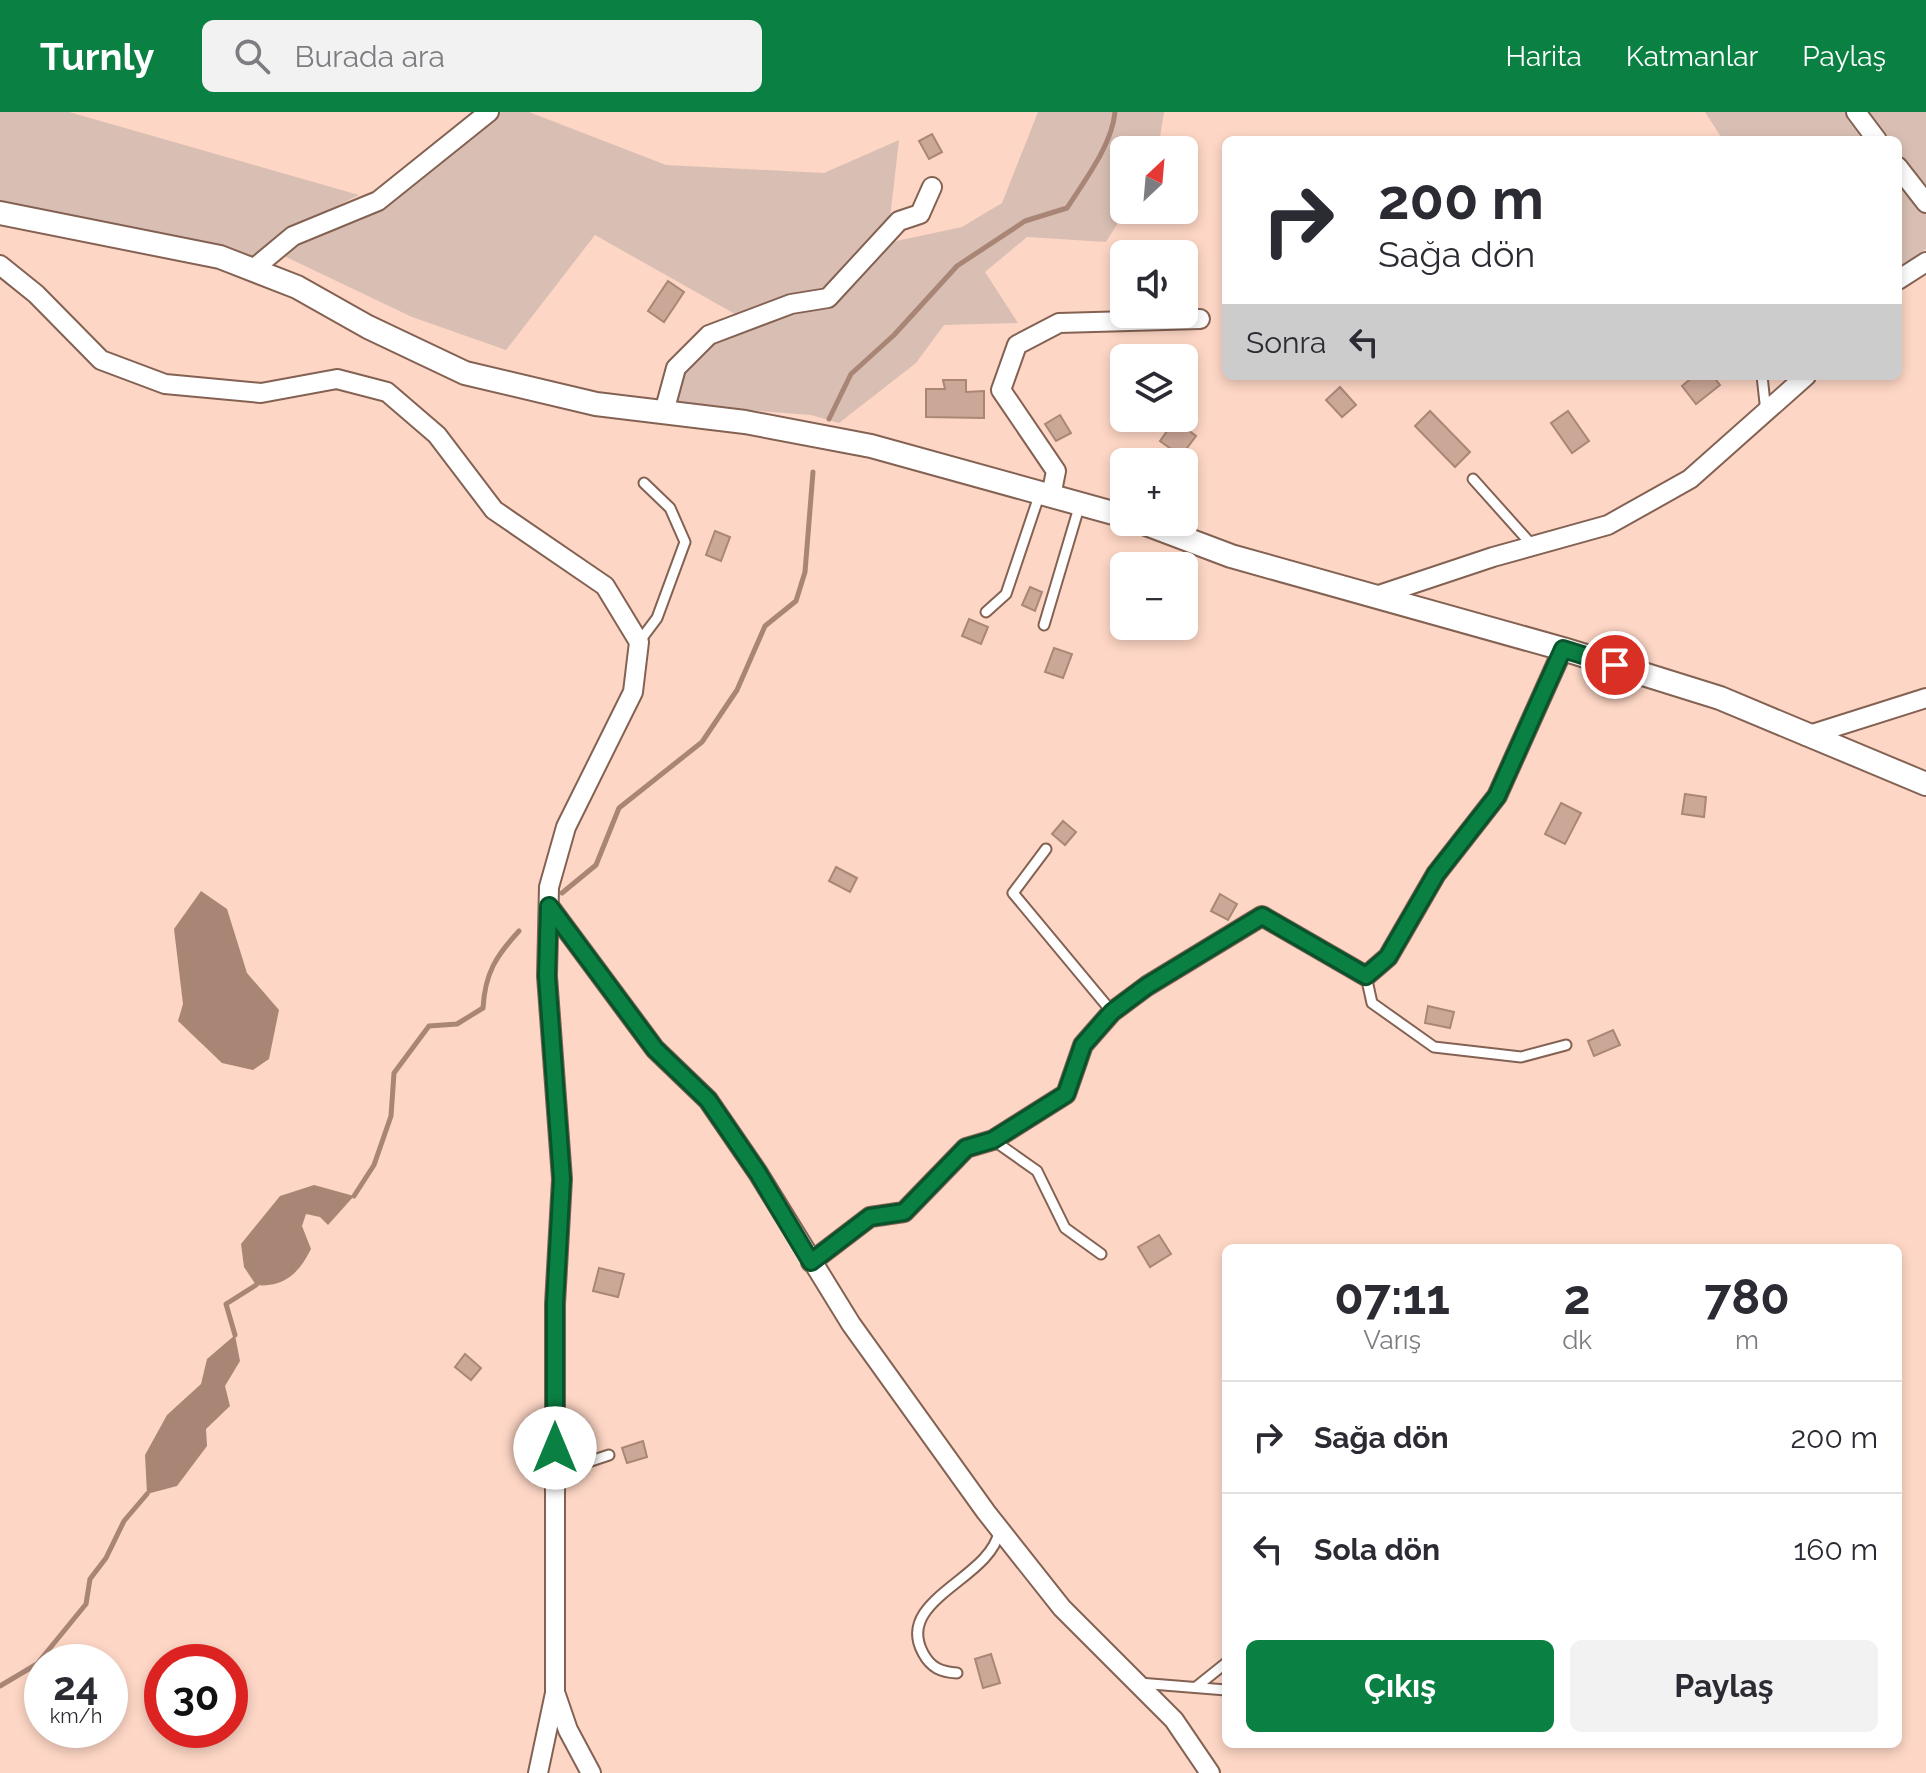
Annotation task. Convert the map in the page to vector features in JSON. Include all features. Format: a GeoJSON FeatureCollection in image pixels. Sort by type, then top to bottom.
{"type":"FeatureCollection","features":[{"type":"Feature","properties":{"kind":"street"},"geometry":{"type":"LineString","coordinates":[[252,270],[293,236],[378,201],[489,112]]}},
{"type":"Feature","properties":{"kind":"street"},"geometry":{"type":"LineString","coordinates":[[1856,112],[1874,136]]}},
{"type":"Feature","properties":{"kind":"street"},"geometry":{"type":"LineString","coordinates":[[1902,172],[1926,203]]}},
{"type":"Feature","properties":{"kind":"street"},"geometry":{"type":"LineString","coordinates":[[664,412],[676,368],[709,335],[791,304],[828,298],[899,221],[920,214],[932,187]]}},
{"type":"Feature","properties":{"kind":"street"},"geometry":{"type":"LineString","coordinates":[[0,213],[220,257],[297,287],[368,327],[465,373],[596,404],[745,422],[871,446],[1110,512]]}},
{"type":"Feature","properties":{"kind":"street"},"geometry":{"type":"LineString","coordinates":[[1902,277],[1926,262]]}},
{"type":"Feature","properties":{"kind":"street"},"geometry":{"type":"LineString","coordinates":[[0,265],[36,294],[101,360],[165,384],[261,393],[337,379],[387,392],[437,435],[494,510],[605,586],[639,642],[633,692],[566,827],[549,887],[547,976],[562,1179],[555,1304],[555,1693],[538,1773]]}},
{"type":"Feature","properties":{"kind":"street"},"geometry":{"type":"LineString","coordinates":[[1045,494],[1056,471],[1001,390],[1017,345],[1059,323],[1200,319]]}},
{"type":"Feature","properties":{"kind":"street"},"geometry":{"type":"LineString","coordinates":[[1373,597],[1608,525],[1676,487],[1767,413],[1802,380]]}},
{"type":"Feature","properties":{"kind":"street"},"geometry":{"type":"LineString","coordinates":[[1178,536],[1231,556],[1563,649],[1720,698],[1926,784]]}},
{"type":"Feature","properties":{"kind":"street"},"geometry":{"type":"LineString","coordinates":[[811,1262],[870,1217],[904,1212],[966,1148],[993,1140],[1066,1094],[1083,1045],[1112,1012],[1147,986],[1262,916],[1366,976],[1388,957],[1436,874],[1497,796],[1563,649]]}},
{"type":"Feature","properties":{"kind":"street"},"geometry":{"type":"LineString","coordinates":[[1806,736],[1926,698]]}},
{"type":"Feature","properties":{"kind":"street"},"geometry":{"type":"LineString","coordinates":[[549,906],[655,1049],[708,1100],[905,1403],[999,1528],[1062,1608],[1174,1720],[1210,1773]]}},
{"type":"Feature","properties":{"kind":"street"},"geometry":{"type":"LineString","coordinates":[[555,1693],[568,1730],[591,1773]]}},
{"type":"Feature","properties":{"kind":"lane"},"geometry":{"type":"LineString","coordinates":[[1763,380],[1767,413]]}},
{"type":"Feature","properties":{"kind":"lane"},"geometry":{"type":"LineString","coordinates":[[1473,479],[1533,546]]}},
{"type":"Feature","properties":{"kind":"lane"},"geometry":{"type":"LineString","coordinates":[[639,642],[657,618],[685,542],[670,508],[644,483]]}},
{"type":"Feature","properties":{"kind":"lane"},"geometry":{"type":"LineString","coordinates":[[986,612],[1006,594],[1045,494]]}},
{"type":"Feature","properties":{"kind":"lane"},"geometry":{"type":"LineString","coordinates":[[1044,625],[1080,504]]}},
{"type":"Feature","properties":{"kind":"lane"},"geometry":{"type":"LineString","coordinates":[[1046,849],[1013,893],[1112,1012]]}},
{"type":"Feature","properties":{"kind":"lane"},"geometry":{"type":"LineString","coordinates":[[1366,976],[1372,1003],[1434,1047],[1521,1057],[1566,1045]]}},
{"type":"Feature","properties":{"kind":"lane"},"geometry":{"type":"LineString","coordinates":[[993,1140],[1037,1171],[1065,1228],[1101,1254]]}},
{"type":"Feature","properties":{"kind":"lane"},"geometry":{"type":"LineString","coordinates":[[555,1466],[585,1463],[609,1455]]}},
{"type":"Feature","properties":{"kind":"lane"},"geometry":{"type":"LineString","coordinates":[[957,1673],[940,1672],[926,1659],[918,1644],[917,1626],[930,1603],[982,1564],[996,1547],[999,1528]]}},
{"type":"Feature","properties":{"kind":"lane"},"geometry":{"type":"LineString","coordinates":[[1196,1687],[1222,1666]]}},
{"type":"Feature","properties":{"kind":"lane"},"geometry":{"type":"LineString","coordinates":[[1135,1683],[1222,1690]]}},
{"type":"Feature","properties":{"kind":"shaded area"},"geometry":{"type":"Polygon","coordinates":[[[0,112],[69,112],[359,195],[290,229],[252,258],[0,202],[0,112]]]}},
{"type":"Feature","properties":{"kind":"shaded area"},"geometry":{"type":"Polygon","coordinates":[[[496,112],[529,112],[666,165],[824,173],[899,140],[889,227],[829,290],[793,293],[735,314],[595,235],[506,350],[412,317],[284,256],[300,241],[384,207],[496,112]]]}},
{"type":"Feature","properties":{"kind":"shaded area"},"geometry":{"type":"Polygon","coordinates":[[[1038,112],[1164,112],[1160,136],[1110,136],[1110,224],[1117,224],[1106,242],[1027,237],[985,272],[1018,323],[944,325],[916,363],[839,423],[811,415],[676,405],[683,370],[715,339],[792,311],[830,306],[887,243],[962,227],[1002,203],[1038,112]]]}},
{"type":"Feature","properties":{"kind":"shaded area"},"geometry":{"type":"Polygon","coordinates":[[[1705,112],[1926,112],[1926,249],[1902,264],[1902,136],[1720,136],[1705,112]]]}},
{"type":"Feature","properties":{"kind":"shaded area"},"geometry":{"type":"Polygon","coordinates":[[[201,891],[227,909],[247,973],[279,1010],[269,1059],[253,1070],[222,1063],[178,1021],[183,1004],[174,929],[201,891]]]}},
{"type":"Feature","properties":{"kind":"shaded area"},"geometry":{"type":"Polygon","coordinates":[[[314,1185],[354,1196],[328,1225],[320,1217],[306,1214],[302,1226],[311,1249],[301,1265],[283,1281],[256,1285],[244,1267],[241,1244],[280,1196],[314,1185]]]}},
{"type":"Feature","properties":{"kind":"shaded area"},"geometry":{"type":"Polygon","coordinates":[[[235,1335],[240,1361],[225,1386],[230,1406],[206,1429],[207,1446],[177,1486],[147,1494],[145,1455],[167,1415],[201,1384],[207,1359],[235,1335]]]}},
{"type":"Feature","properties":{"kind":"building"},"geometry":{"type":"Polygon","coordinates":[[[932,134],[942,152],[929,159],[919,141],[932,134]]]}},
{"type":"Feature","properties":{"kind":"building"},"geometry":{"type":"Polygon","coordinates":[[[668,281],[684,292],[664,322],[648,311],[668,281]]]}},
{"type":"Feature","properties":{"kind":"building"},"geometry":{"type":"Polygon","coordinates":[[[943,380],[966,380],[966,392],[984,391],[984,418],[926,417],[926,389],[945,389],[943,380]]]}},
{"type":"Feature","properties":{"kind":"building"},"geometry":{"type":"Polygon","coordinates":[[[1689,380],[1716,380],[1720,385],[1696,404],[1682,386],[1689,380]]]}},
{"type":"Feature","properties":{"kind":"building"},"geometry":{"type":"Polygon","coordinates":[[[1340,387],[1356,405],[1342,417],[1326,400],[1340,387]]]}},
{"type":"Feature","properties":{"kind":"building"},"geometry":{"type":"Polygon","coordinates":[[[1430,411],[1470,452],[1455,467],[1415,426],[1430,411]]]}},
{"type":"Feature","properties":{"kind":"building"},"geometry":{"type":"Polygon","coordinates":[[[1568,411],[1589,441],[1572,453],[1551,423],[1568,411]]]}},
{"type":"Feature","properties":{"kind":"building"},"geometry":{"type":"Polygon","coordinates":[[[1060,415],[1071,433],[1056,441],[1045,424],[1060,415]]]}},
{"type":"Feature","properties":{"kind":"building"},"geometry":{"type":"Polygon","coordinates":[[[1166,432],[1191,432],[1196,436],[1187,448],[1170,448],[1160,441],[1166,432]]]}},
{"type":"Feature","properties":{"kind":"building"},"geometry":{"type":"Polygon","coordinates":[[[715,531],[730,537],[721,561],[706,555],[715,531]]]}},
{"type":"Feature","properties":{"kind":"building"},"geometry":{"type":"Polygon","coordinates":[[[1030,587],[1042,592],[1035,611],[1022,605],[1030,587]]]}},
{"type":"Feature","properties":{"kind":"building"},"geometry":{"type":"Polygon","coordinates":[[[969,619],[988,627],[981,644],[962,636],[969,619]]]}},
{"type":"Feature","properties":{"kind":"building"},"geometry":{"type":"Polygon","coordinates":[[[1054,648],[1072,654],[1063,678],[1045,672],[1054,648]]]}},
{"type":"Feature","properties":{"kind":"building"},"geometry":{"type":"Polygon","coordinates":[[[1685,794],[1706,797],[1704,817],[1682,814],[1685,794]]]}},
{"type":"Feature","properties":{"kind":"building"},"geometry":{"type":"Polygon","coordinates":[[[1561,803],[1581,813],[1565,844],[1545,834],[1561,803]]]}},
{"type":"Feature","properties":{"kind":"building"},"geometry":{"type":"Polygon","coordinates":[[[1063,821],[1076,832],[1065,845],[1052,834],[1063,821]]]}},
{"type":"Feature","properties":{"kind":"building"},"geometry":{"type":"Polygon","coordinates":[[[836,867],[857,878],[850,892],[829,881],[836,867]]]}},
{"type":"Feature","properties":{"kind":"building"},"geometry":{"type":"Polygon","coordinates":[[[1220,894],[1237,904],[1228,920],[1211,911],[1220,894]]]}},
{"type":"Feature","properties":{"kind":"building"},"geometry":{"type":"Polygon","coordinates":[[[1428,1006],[1454,1012],[1450,1028],[1425,1023],[1428,1006]]]}},
{"type":"Feature","properties":{"kind":"building"},"geometry":{"type":"Polygon","coordinates":[[[1613,1030],[1620,1045],[1594,1056],[1588,1041],[1613,1030]]]}},
{"type":"Feature","properties":{"kind":"building"},"geometry":{"type":"Polygon","coordinates":[[[1159,1235],[1171,1254],[1150,1267],[1138,1247],[1159,1235]]]}},
{"type":"Feature","properties":{"kind":"building"},"geometry":{"type":"Polygon","coordinates":[[[599,1268],[624,1274],[618,1297],[593,1291],[599,1268]]]}},
{"type":"Feature","properties":{"kind":"building"},"geometry":{"type":"Polygon","coordinates":[[[465,1354],[481,1368],[471,1380],[455,1367],[465,1354]]]}},
{"type":"Feature","properties":{"kind":"building"},"geometry":{"type":"Polygon","coordinates":[[[643,1441],[647,1457],[627,1463],[622,1448],[643,1441]]]}},
{"type":"Feature","properties":{"kind":"building"},"geometry":{"type":"Polygon","coordinates":[[[991,1654],[1000,1683],[983,1688],[975,1659],[991,1654]]]}},
{"type":"Feature","properties":{"kind":"waterway"},"geometry":{"type":"LineString","coordinates":[[829,419],[851,374],[894,335],[957,266],[1025,221],[1067,208],[1103,149],[1115,112]]}},
{"type":"Feature","properties":{"kind":"waterway"},"geometry":{"type":"LineString","coordinates":[[562,893],[596,865],[619,808],[702,742],[737,690],[765,626],[796,601],[805,572],[813,472]]}},
{"type":"Feature","properties":{"kind":"waterway"},"geometry":{"type":"LineString","coordinates":[[354,1196],[374,1165],[391,1116],[394,1073],[429,1026],[457,1024],[483,1008],[486,985],[493,966],[519,931]]}},
{"type":"Feature","properties":{"kind":"waterway"},"geometry":{"type":"LineString","coordinates":[[235,1335],[226,1304],[256,1285]]}},
{"type":"Feature","properties":{"kind":"waterway"},"geometry":{"type":"LineString","coordinates":[[0,1686],[37,1664],[86,1604],[90,1579],[106,1558],[124,1521],[147,1494]]}},
{"type":"Feature","properties":{"kind":"route"},"geometry":{"type":"LineString","coordinates":[[555,1448],[555,1304],[562,1179],[547,976],[549,906],[655,1049],[708,1100],[758,1173],[811,1262],[870,1217],[904,1212],[966,1148],[993,1140],[1066,1094],[1083,1045],[1112,1012],[1147,986],[1262,916],[1366,976],[1388,957],[1436,874],[1497,796],[1563,649],[1615,665]]}}]}
